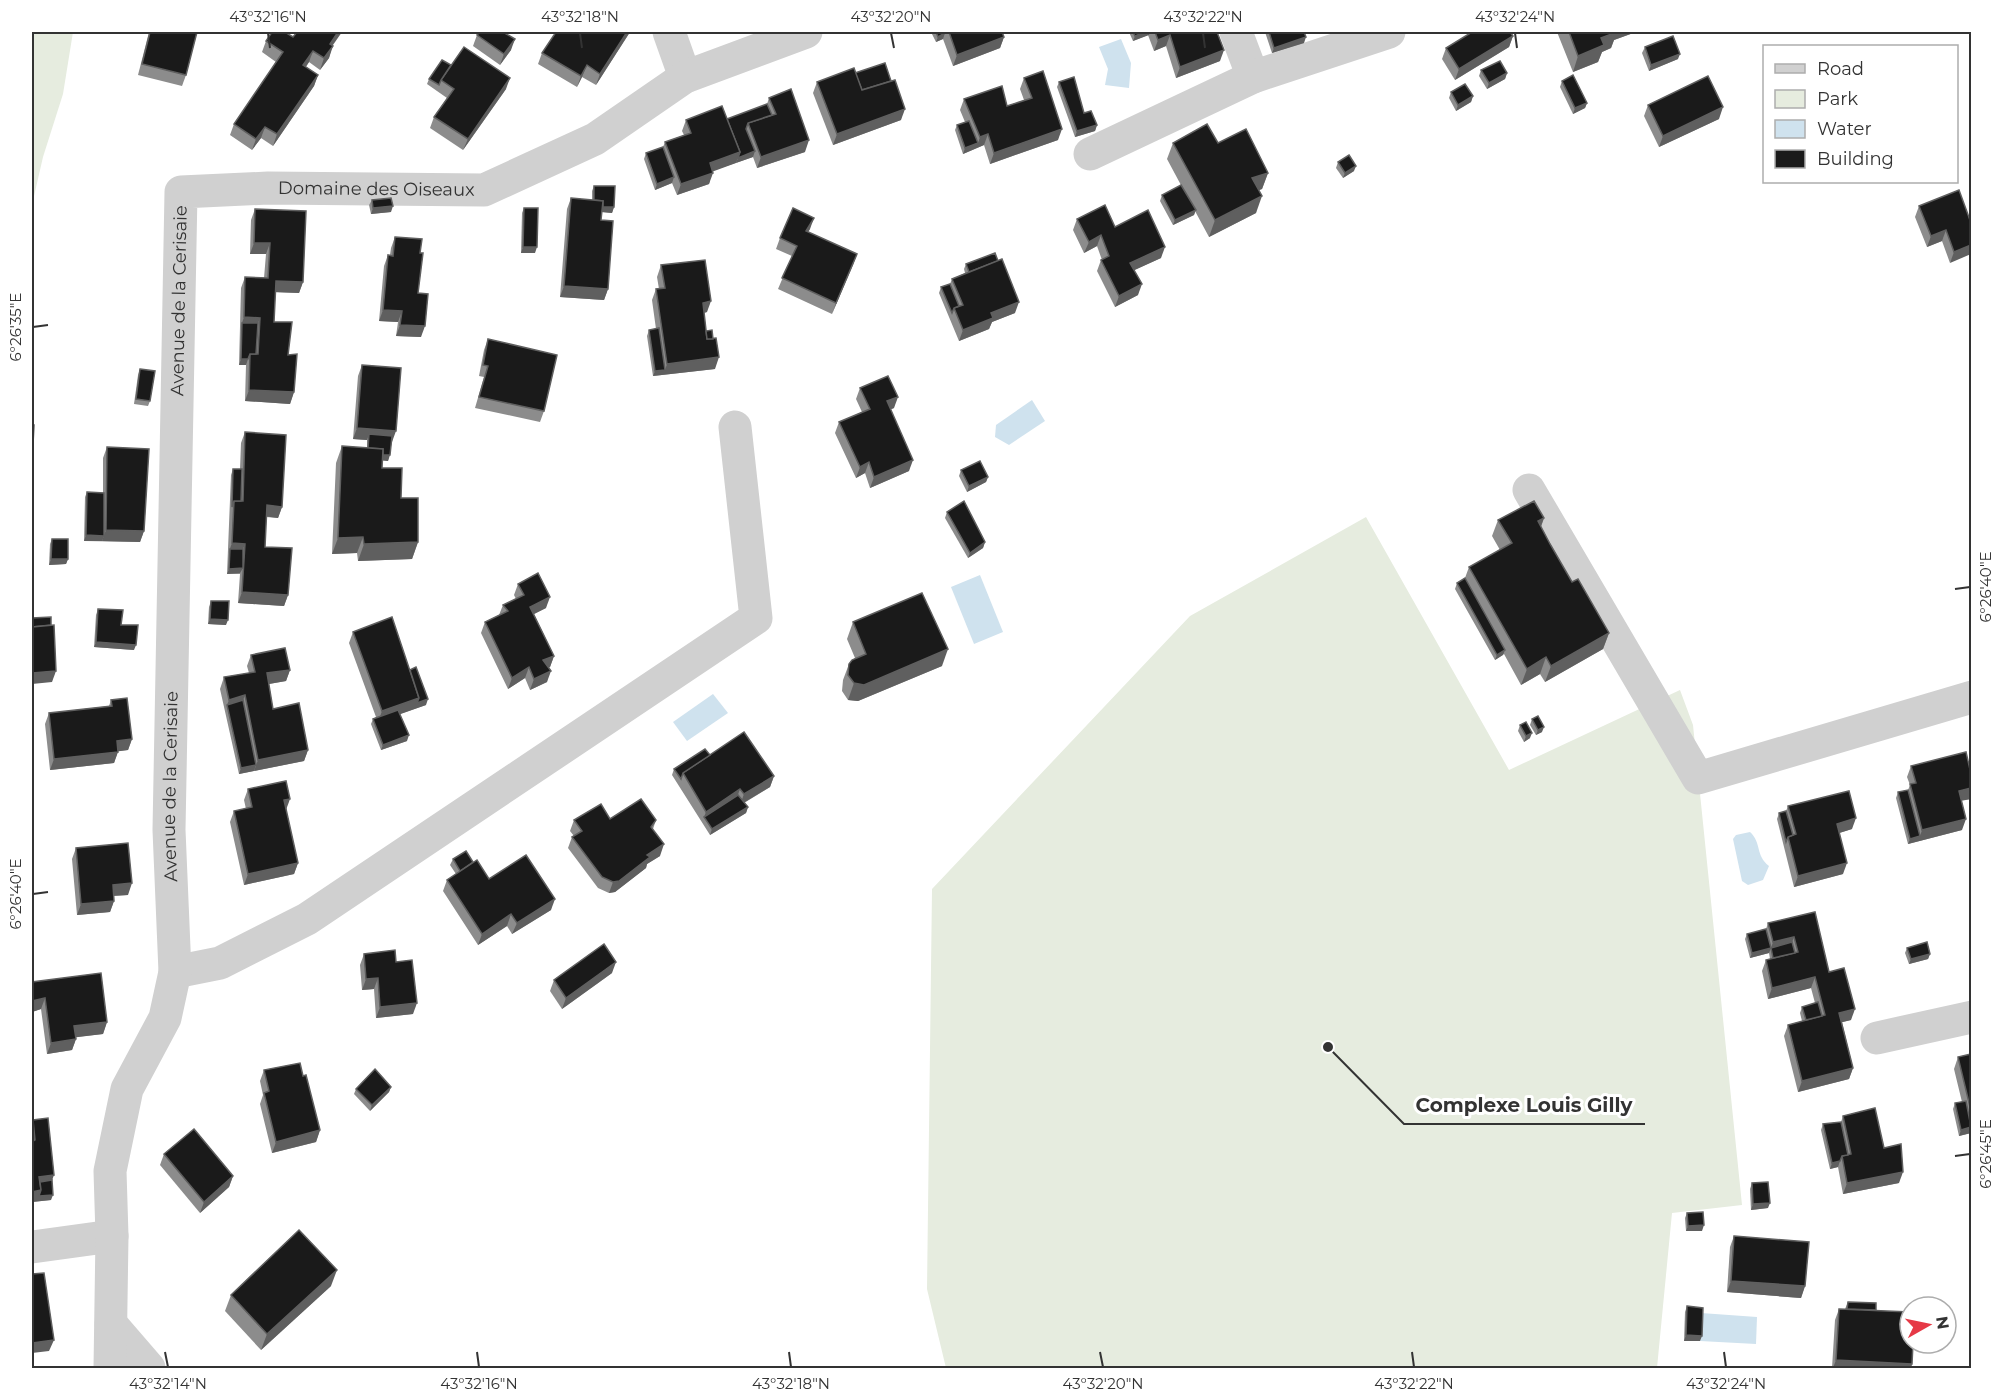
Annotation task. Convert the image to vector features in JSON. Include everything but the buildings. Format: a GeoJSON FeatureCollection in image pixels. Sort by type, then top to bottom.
{"type":"FeatureCollection","features":[{"type":"Feature","properties":{"kind":"street"},"geometry":{"type":"LineString","coordinates":[[669,32],[685,77]]}},
{"type":"Feature","properties":{"kind":"street","name":"Domaine des Oiseaux"},"geometry":{"type":"LineString","coordinates":[[181,192],[268,188],[484,190],[595,139],[685,77],[806,32]]}},
{"type":"Feature","properties":{"kind":"street"},"geometry":{"type":"LineString","coordinates":[[1236,32],[1254,77]]}},
{"type":"Feature","properties":{"kind":"street"},"geometry":{"type":"LineString","coordinates":[[1090,154],[1254,77],[1389,32]]}},
{"type":"Feature","properties":{"kind":"street","name":"Avenue de la Cerisaie"},"geometry":{"type":"LineString","coordinates":[[110,1368],[112,1236],[110,1171],[127,1089],[165,1018],[175,972],[169,830],[181,192]]}},
{"type":"Feature","properties":{"kind":"street"},"geometry":{"type":"LineString","coordinates":[[175,972],[220,963],[307,919],[756,618],[735,427]]}},
{"type":"Feature","properties":{"kind":"street"},"geometry":{"type":"LineString","coordinates":[[1529,490],[1698,778],[1971,697]]}},
{"type":"Feature","properties":{"kind":"street"},"geometry":{"type":"LineString","coordinates":[[1877,1038],[1971,1017]]}},
{"type":"Feature","properties":{"kind":"street"},"geometry":{"type":"LineString","coordinates":[[32,1247],[112,1236]]}},
{"type":"Feature","properties":{"kind":"street"},"geometry":{"type":"LineString","coordinates":[[111,1324],[149,1368]]}},
{"type":"Feature","properties":{"kind":"green space"},"geometry":{"type":"Polygon","coordinates":[[[32,32],[73,32],[63,94],[43,157],[32,205],[32,32]]]}},
{"type":"Feature","properties":{"kind":"green space"},"geometry":{"type":"Polygon","coordinates":[[[1366,517],[1509,770],[1680,690],[1693,725],[1742,1205],[1672,1213],[1657,1368],[946,1368],[927,1289],[932,889],[1190,616],[1366,517]]]}},
{"type":"Feature","properties":{"kind":"water"},"geometry":{"type":"Polygon","coordinates":[[[1121,39],[1131,63],[1129,88],[1105,85],[1108,69],[1099,47],[1121,39]]]}},
{"type":"Feature","properties":{"kind":"water"},"geometry":{"type":"Polygon","coordinates":[[[1032,400],[1045,421],[1009,445],[995,437],[996,425],[1032,400]]]}},
{"type":"Feature","properties":{"kind":"water"},"geometry":{"type":"Polygon","coordinates":[[[980,575],[1003,632],[974,644],[951,587],[980,575]]]}},
{"type":"Feature","properties":{"kind":"water"},"geometry":{"type":"Polygon","coordinates":[[[713,694],[728,713],[687,741],[673,722],[713,694]]]}},
{"type":"Feature","properties":{"kind":"water"},"geometry":{"type":"Polygon","coordinates":[[[1750,832],[1756,840],[1762,858],[1769,866],[1763,880],[1748,885],[1742,881],[1733,839],[1736,835],[1750,832]]]}},
{"type":"Feature","properties":{"kind":"water"},"geometry":{"type":"Polygon","coordinates":[[[1701,1313],[1757,1317],[1756,1344],[1700,1341],[1701,1313]]]}},
{"type":"Feature","properties":{"kind":"place","name":"Complexe Louis Gilly"},"geometry":{"type":"Point","coordinates":[1328,1047]}}]}
